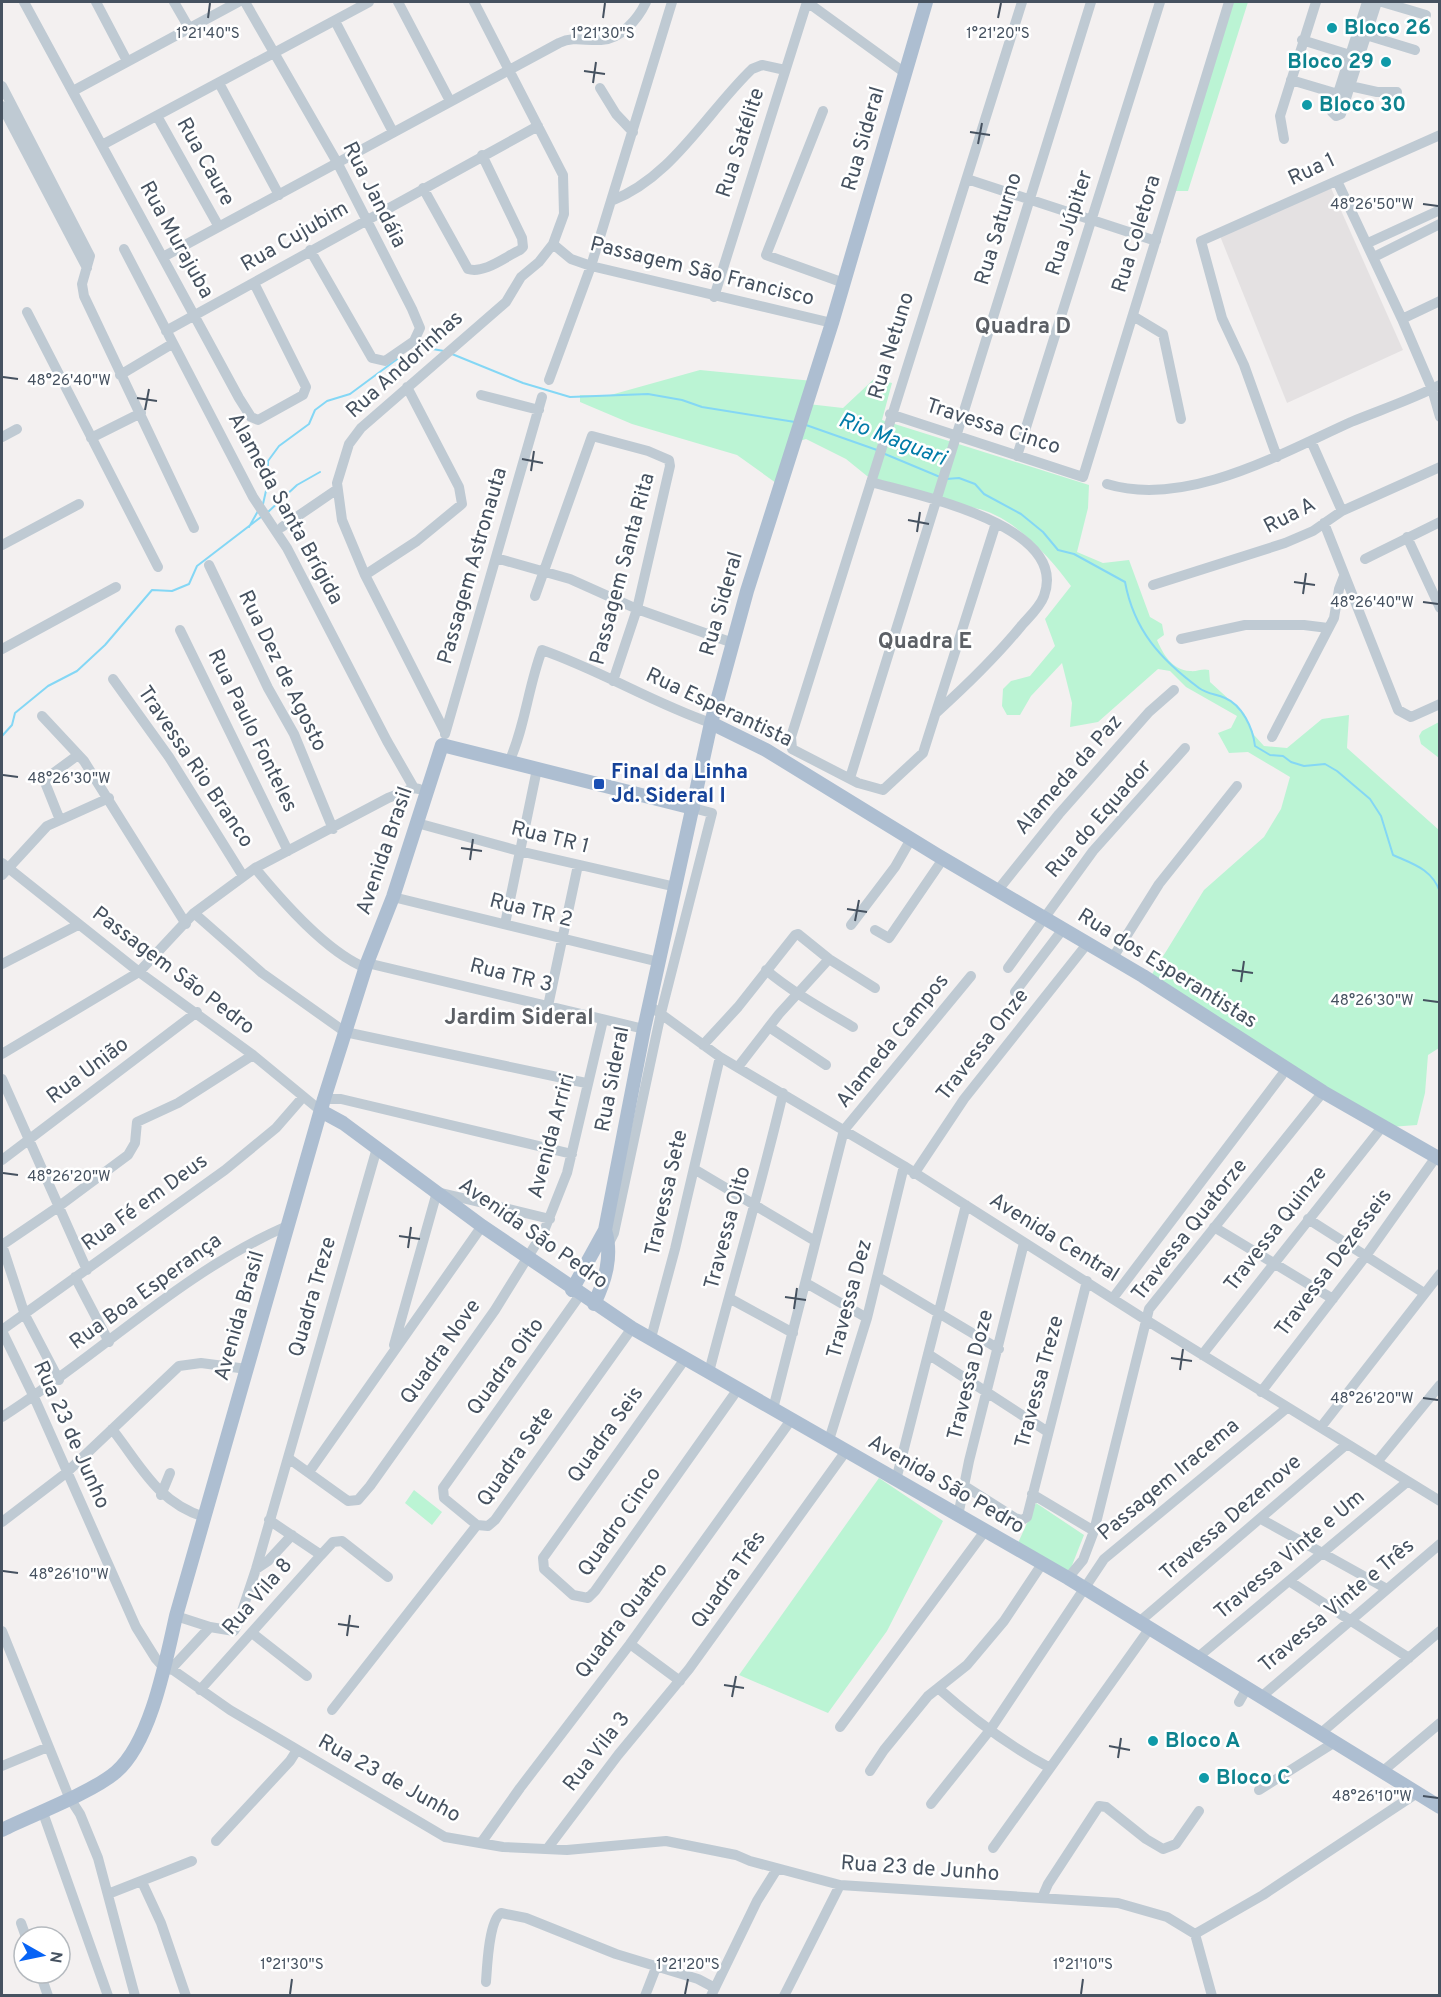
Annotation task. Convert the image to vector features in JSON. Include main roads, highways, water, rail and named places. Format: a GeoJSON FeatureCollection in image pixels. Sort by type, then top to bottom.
{"type":"FeatureCollection","features":[{"type":"Feature","properties":{"kind":"main road","name":"Rua Sideral"},"geometry":{"type":"LineString","coordinates":[[594,1304],[605,1275],[607,1237],[644,1029],[655,1010],[659,962],[711,723],[747,591],[844,283],[926,2]]}},
{"type":"Feature","properties":{"kind":"main road","name":"Rua Esperantista"},"geometry":{"type":"LineString","coordinates":[[711,723],[766,750],[872,816]]}},
{"type":"Feature","properties":{"kind":"main road","name":"Avenida Brasil"},"geometry":{"type":"LineString","coordinates":[[2,1830],[102,1781],[122,1766],[143,1731],[167,1668],[176,1616],[323,1104],[366,965],[393,897],[417,823],[421,789],[443,739],[508,762],[693,808]]}},
{"type":"Feature","properties":{"kind":"main road","name":"Rua dos Esperantistas"},"geometry":{"type":"LineString","coordinates":[[872,816],[1149,980],[1323,1092],[1438,1158]]}},
{"type":"Feature","properties":{"kind":"main road","name":"Avenida São Pedro"},"geometry":{"type":"LineString","coordinates":[[323,1104],[377,1148],[576,1293],[685,1359],[1068,1578],[1440,1807]]}},
{"type":"Feature","properties":{"kind":"main road","name":"Rua Sideral"},"geometry":{"type":"LineString","coordinates":[[576,1293],[607,1237]]}},
{"type":"Feature","properties":{"kind":"waterway","name":"Rio Maguari"},"geometry":{"type":"LineString","coordinates":[[415,346],[444,351]]}},
{"type":"Feature","properties":{"kind":"waterway","name":"Rio Maguari"},"geometry":{"type":"LineString","coordinates":[[452,354],[523,383],[570,397],[648,394],[682,400],[702,407],[795,422]]}},
{"type":"Feature","properties":{"kind":"waterway","name":"Rio Maguari"},"geometry":{"type":"LineString","coordinates":[[263,504],[268,482],[268,461],[279,446],[309,424],[315,410],[327,401],[350,394],[400,357]]}},
{"type":"Feature","properties":{"kind":"waterway","name":"Rio Maguari"},"geometry":{"type":"LineString","coordinates":[[806,425],[877,450]]}},
{"type":"Feature","properties":{"kind":"waterway","name":"Rio Maguari"},"geometry":{"type":"LineString","coordinates":[[885,454],[940,477]]}},
{"type":"Feature","properties":{"kind":"waterway"},"geometry":{"type":"LineString","coordinates":[[268,512],[297,485],[320,472]]}},
{"type":"Feature","properties":{"kind":"waterway","name":"Rio Maguari"},"geometry":{"type":"LineString","coordinates":[[946,479],[959,478],[975,484],[984,494],[1021,514],[1043,532],[1058,550],[1074,554],[1125,582],[1129,599],[1142,629],[1172,666],[1202,690],[1225,698],[1237,706],[1249,725],[1255,746],[1270,755],[1283,756],[1291,762],[1304,766],[1325,764],[1337,771],[1370,799],[1381,816],[1393,855],[1427,873],[1437,884],[1440,892]]}},
{"type":"Feature","properties":{"kind":"waterway","name":"Rio Maguari"},"geometry":{"type":"LineString","coordinates":[[249,527],[258,511]]}},
{"type":"Feature","properties":{"kind":"waterway"},"geometry":{"type":"LineString","coordinates":[[2,736],[12,725],[15,713],[48,686],[77,671],[105,645],[152,590],[172,591],[189,584],[197,566],[261,517]]}},
{"type":"Feature","properties":{"kind":"place","name":"Bloco 26"},"geometry":{"type":"Point","coordinates":[1332,28]}},
{"type":"Feature","properties":{"kind":"place","name":"Bloco 29"},"geometry":{"type":"Point","coordinates":[1386,62]}},
{"type":"Feature","properties":{"kind":"place","name":"Bloco 30"},"geometry":{"type":"Point","coordinates":[1307,105]}},
{"type":"Feature","properties":{"kind":"place","name":"Final da Linha Jd. Sideral I"},"geometry":{"type":"Point","coordinates":[599,784]}},
{"type":"Feature","properties":{"kind":"place","name":"Bloco A"},"geometry":{"type":"Point","coordinates":[1153,1741]}},
{"type":"Feature","properties":{"kind":"place","name":"Bloco C"},"geometry":{"type":"Point","coordinates":[1204,1778]}},
{"type":"Feature","properties":{"kind":"district","name":"Quadra D"},"geometry":{"type":"Point","coordinates":[1023,327]}},
{"type":"Feature","properties":{"kind":"district","name":"Quadra E"},"geometry":{"type":"Point","coordinates":[925,642]}},
{"type":"Feature","properties":{"kind":"district","name":"Jardim Sideral"},"geometry":{"type":"Point","coordinates":[519,1018]}}]}
